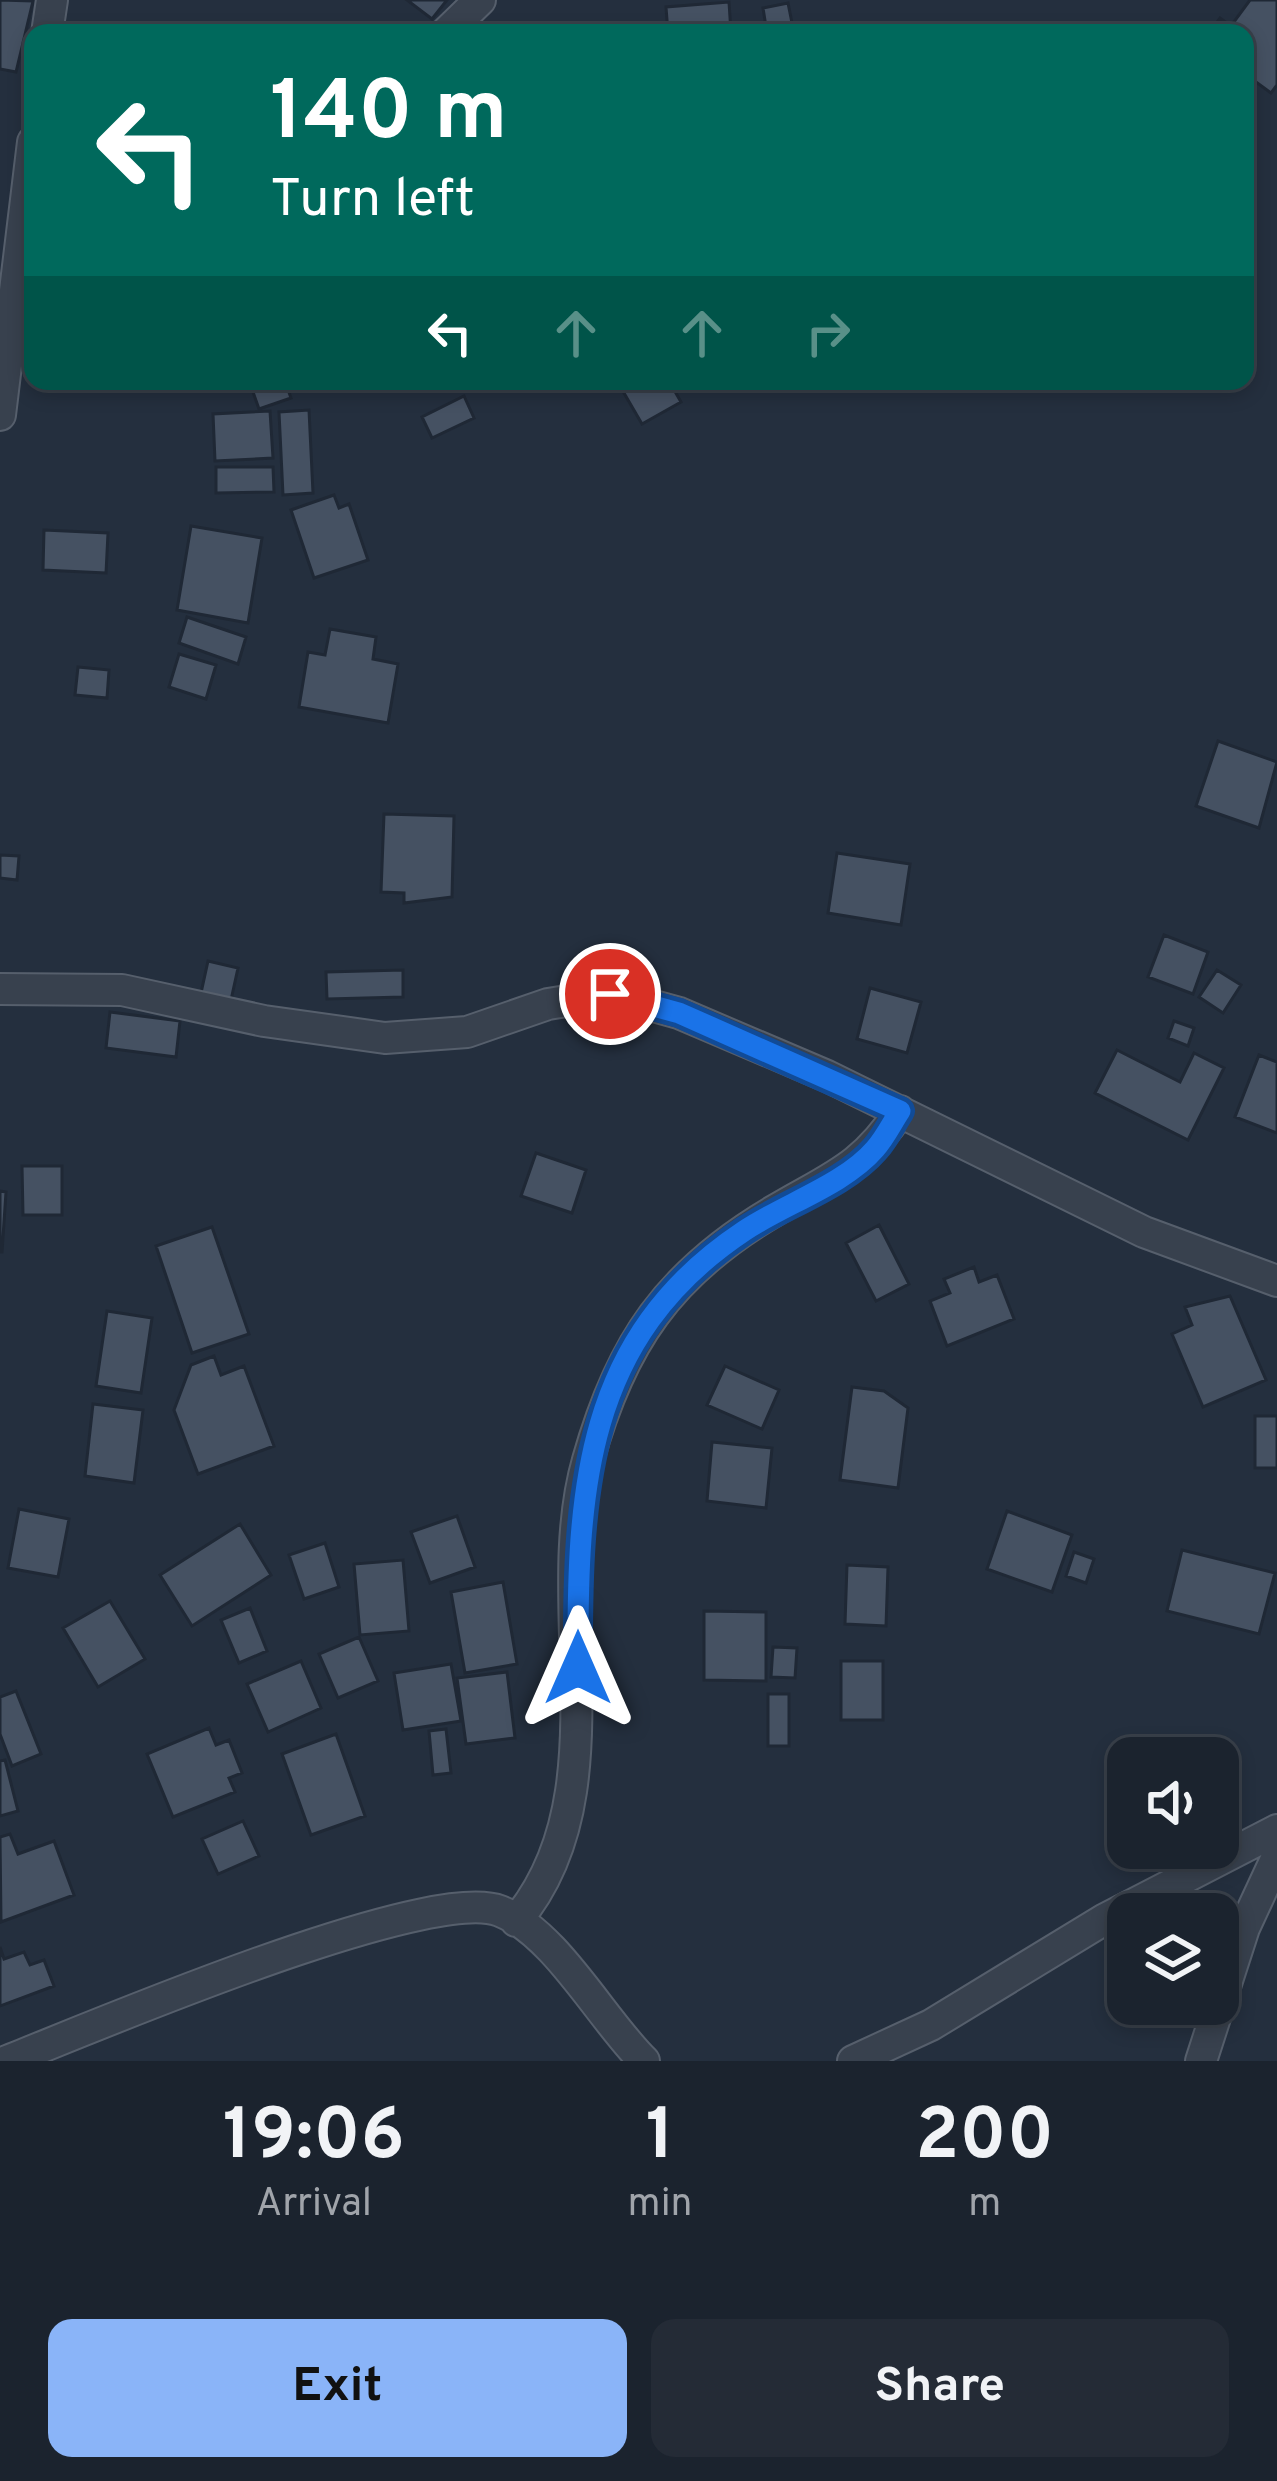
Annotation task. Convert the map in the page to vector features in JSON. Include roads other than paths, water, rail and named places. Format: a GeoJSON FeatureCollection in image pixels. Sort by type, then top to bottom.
{"type":"FeatureCollection","features":[{"type":"Feature","properties":{"kind":"street"},"geometry":{"type":"LineString","coordinates":[[455,24],[480,0]]}},
{"type":"Feature","properties":{"kind":"street"},"geometry":{"type":"LineString","coordinates":[[0,415],[24,221]]}},
{"type":"Feature","properties":{"kind":"street"},"geometry":{"type":"LineString","coordinates":[[0,989],[122,990],[264,1021],[385,1038],[467,1032],[548,1004],[610,994],[679,1013],[900,1111],[1144,1232],[1277,1281]]}},
{"type":"Feature","properties":{"kind":"street"},"geometry":{"type":"LineString","coordinates":[[516,1921],[544,1888],[576,1753],[578,1554],[586,1463],[647,1317],[710,1253],[874,1151],[900,1111]]}},
{"type":"Feature","properties":{"kind":"street"},"geometry":{"type":"LineString","coordinates":[[853,2061],[931,2025],[1106,1919],[1277,1830]]}},
{"type":"Feature","properties":{"kind":"street"},"geometry":{"type":"LineString","coordinates":[[1201,2061],[1244,1928],[1277,1857]]}},
{"type":"Feature","properties":{"kind":"street"},"geometry":{"type":"LineString","coordinates":[[7,2061],[316,1943],[438,1910],[499,1910],[516,1921],[559,1961],[644,2061]]}}]}
